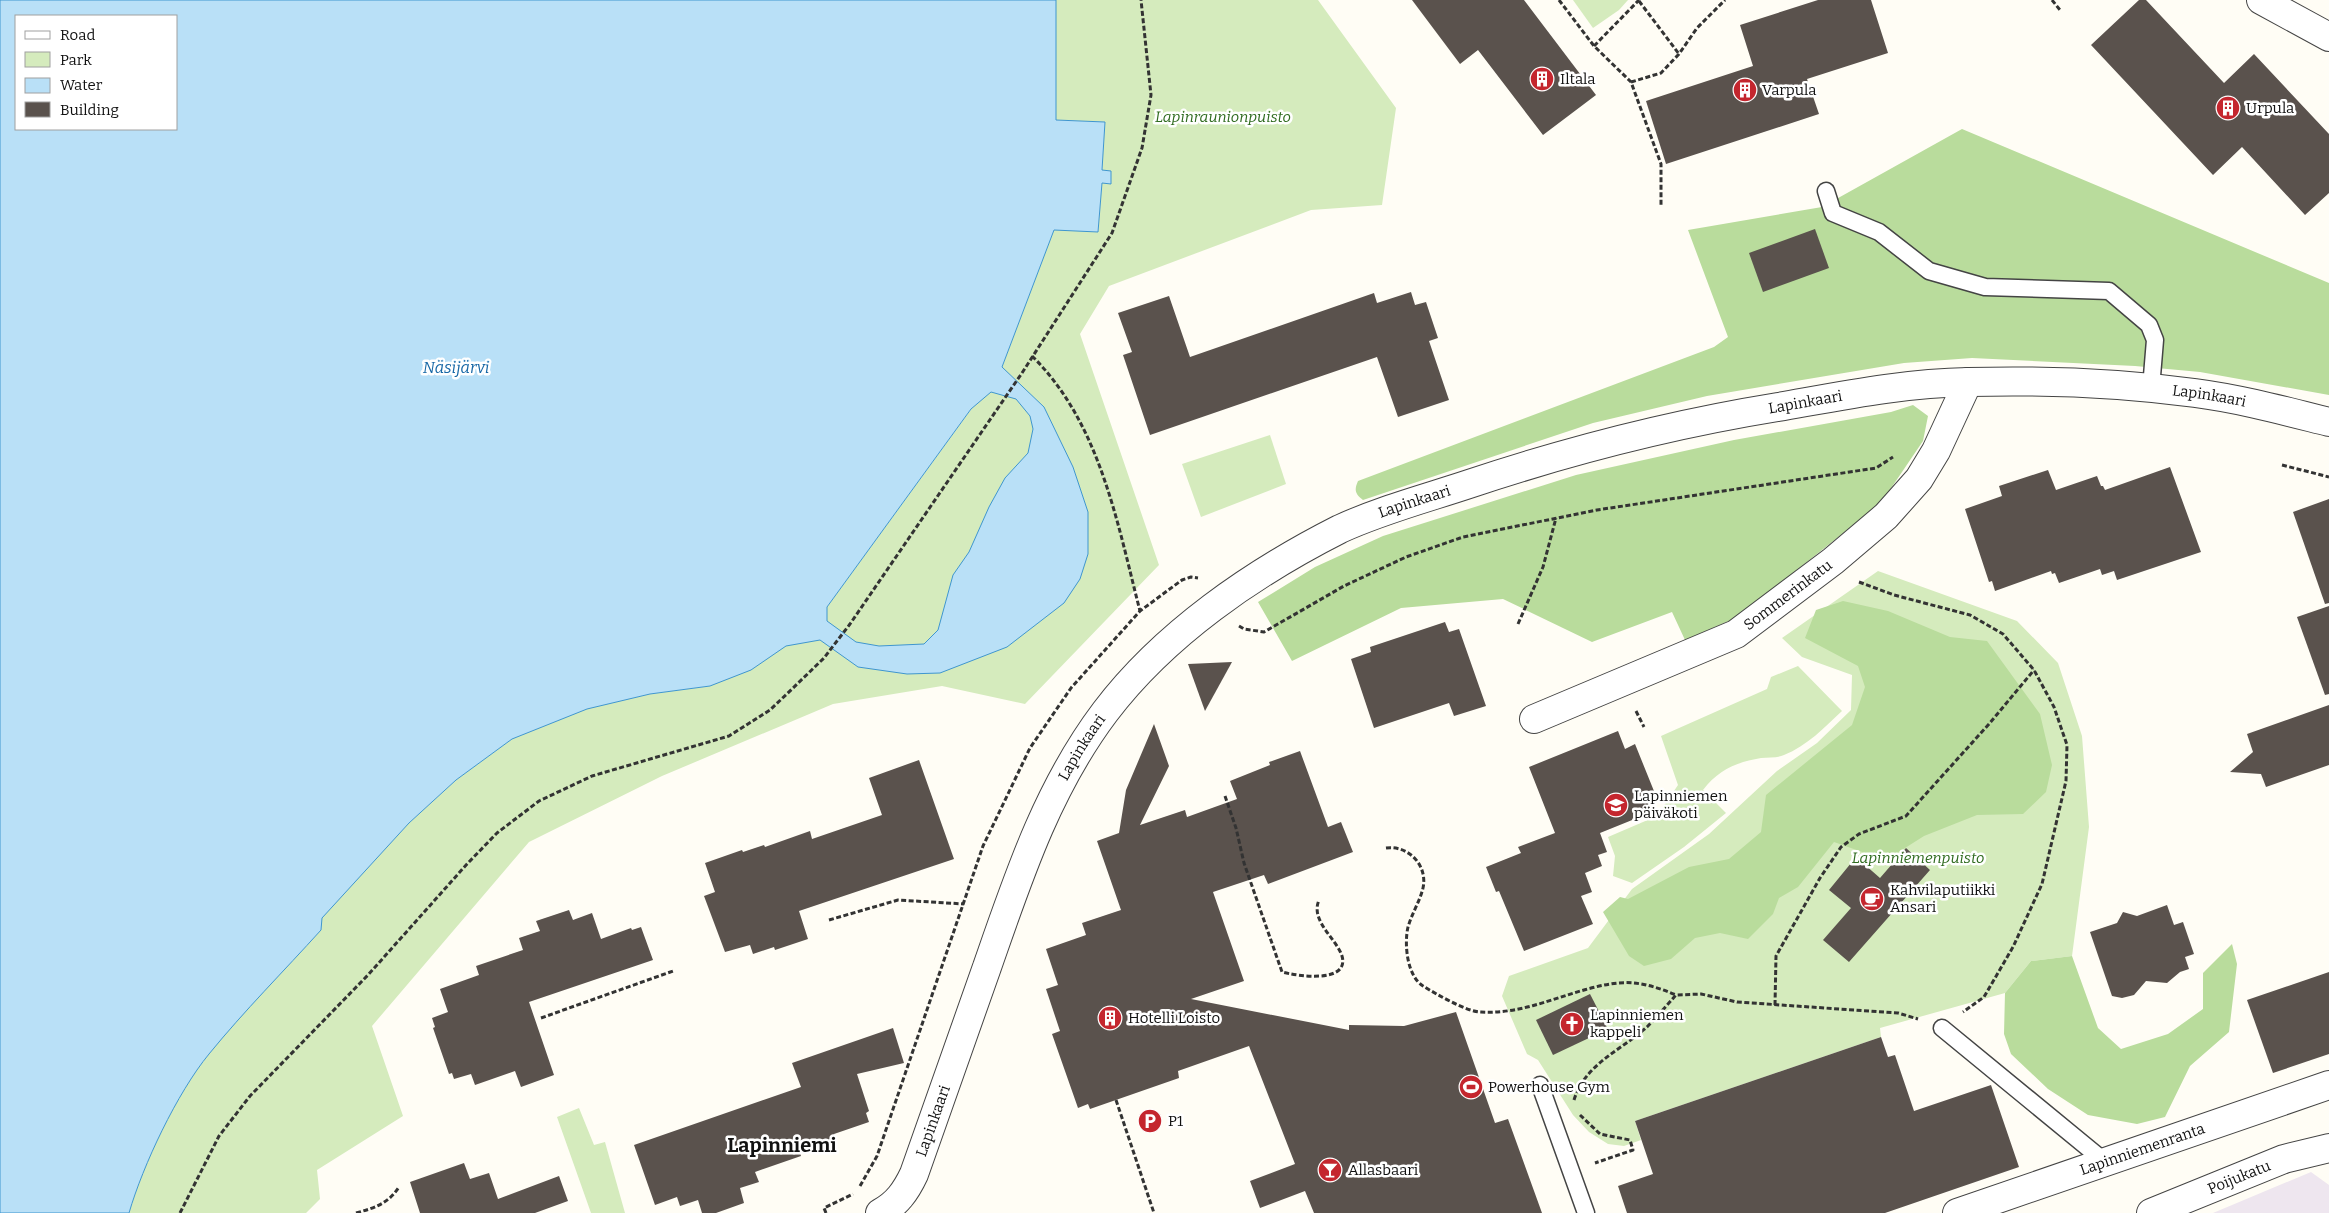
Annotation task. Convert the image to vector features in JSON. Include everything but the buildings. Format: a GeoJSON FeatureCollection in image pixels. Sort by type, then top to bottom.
{"type":"FeatureCollection","features":[{"type":"Feature","properties":{"kind":"street"},"geometry":{"type":"LineString","coordinates":[[2261,0],[2329,37]]}},
{"type":"Feature","properties":{"kind":"street","name":"Lapinkaari"},"geometry":{"type":"LineString","coordinates":[[880,1213],[897,1201],[907,1189],[914,1174],[1017,882],[1045,810],[1069,764],[1105,711],[1131,680],[1168,645],[1219,604],[1258,576],[1343,528],[1534,462],[1608,441],[1742,413],[1881,390],[1968,382],[2151,388],[2199,393],[2329,422]]}},
{"type":"Feature","properties":{"kind":"street","name":"Sommerinkatu"},"geometry":{"type":"LineString","coordinates":[[1534,719],[1736,634],[1833,561],[1886,516],[1919,479],[1936,451],[1968,382]]}},
{"type":"Feature","properties":{"kind":"street","name":"Lapinniemenranta"},"geometry":{"type":"LineString","coordinates":[[1956,1213],[2329,1085]]}},
{"type":"Feature","properties":{"kind":"street","name":"Poijukatu"},"geometry":{"type":"LineString","coordinates":[[2151,1213],[2284,1159],[2329,1148]]}},
{"type":"Feature","properties":{"kind":"lane"},"geometry":{"type":"LineString","coordinates":[[1826,191],[1833,212],[1879,232],[1929,271],[1985,287],[2109,292],[2149,325],[2155,340],[2151,388]]}},
{"type":"Feature","properties":{"kind":"lane"},"geometry":{"type":"LineString","coordinates":[[1942,1028],[2104,1161]]}},
{"type":"Feature","properties":{"kind":"lane"},"geometry":{"type":"LineString","coordinates":[[1540,1084],[1586,1213]]}},
{"type":"Feature","properties":{"kind":"path"},"geometry":{"type":"LineString","coordinates":[[180,1213],[219,1136],[250,1096],[368,976],[467,864],[510,822],[539,801],[592,776],[730,736],[770,710],[824,658],[850,624],[1002,403],[1112,233],[1142,148],[1151,94],[1141,0]]}},
{"type":"Feature","properties":{"kind":"path"},"geometry":{"type":"LineString","coordinates":[[1559,0],[1594,46],[1631,82],[1661,164],[1661,205]]}},
{"type":"Feature","properties":{"kind":"path"},"geometry":{"type":"LineString","coordinates":[[1594,46],[1640,0],[1679,54]]}},
{"type":"Feature","properties":{"kind":"path"},"geometry":{"type":"LineString","coordinates":[[1631,82],[1661,73],[1679,54],[1697,28],[1725,0]]}},
{"type":"Feature","properties":{"kind":"path"},"geometry":{"type":"LineString","coordinates":[[2052,0],[2060,10]]}},
{"type":"Feature","properties":{"kind":"path"},"geometry":{"type":"LineString","coordinates":[[1032,356],[1050,374],[1077,412],[1102,470],[1140,611]]}},
{"type":"Feature","properties":{"kind":"path"},"geometry":{"type":"LineString","coordinates":[[826,1213],[824,1208],[853,1194],[864,1181],[877,1156],[983,846],[1030,748],[1072,688],[1140,611],[1182,580],[1191,577],[1200,579],[1232,621],[1244,630],[1264,632],[1344,586],[1406,557],[1463,537],[1556,518],[1876,468],[1896,455]]}},
{"type":"Feature","properties":{"kind":"path"},"geometry":{"type":"LineString","coordinates":[[2282,465],[2329,477]]}},
{"type":"Feature","properties":{"kind":"path"},"geometry":{"type":"LineString","coordinates":[[1518,624],[1543,567],[1556,518]]}},
{"type":"Feature","properties":{"kind":"path"},"geometry":{"type":"LineString","coordinates":[[1386,848],[1394,847],[1411,854],[1417,861],[1424,880],[1407,938],[1410,965],[1414,978],[1421,985],[1479,1013],[1511,1011],[1618,983],[1650,985],[1676,995],[1701,994],[1737,1002],[1774,1006],[1898,1013],[1942,1028],[1984,997],[2013,947],[2042,884],[2066,781],[2067,745],[2054,707],[2034,670],[2004,634],[1970,615],[1894,595],[1857,582],[1833,561]]}},
{"type":"Feature","properties":{"kind":"path"},"geometry":{"type":"LineString","coordinates":[[1774,1006],[1776,956],[1820,878],[1841,847],[1858,834],[1906,816],[1989,724],[2034,670]]}},
{"type":"Feature","properties":{"kind":"path"},"geometry":{"type":"LineString","coordinates":[[1225,796],[1236,828],[1244,863],[1282,972],[1328,976],[1337,972],[1341,966],[1342,957],[1317,911],[1319,900]]}},
{"type":"Feature","properties":{"kind":"path"},"geometry":{"type":"LineString","coordinates":[[829,920],[898,900],[964,904]]}},
{"type":"Feature","properties":{"kind":"path"},"geometry":{"type":"LineString","coordinates":[[541,1018],[673,971]]}},
{"type":"Feature","properties":{"kind":"path"},"geometry":{"type":"LineString","coordinates":[[1571,1171],[1633,1150],[1630,1140],[1600,1134],[1588,1125],[1579,1114],[1574,1102],[1578,1089],[1593,1067],[1622,1048],[1648,1025],[1676,995]]}},
{"type":"Feature","properties":{"kind":"path"},"geometry":{"type":"LineString","coordinates":[[1116,1100],[1154,1213]]}},
{"type":"Feature","properties":{"kind":"path"},"geometry":{"type":"LineString","coordinates":[[356,1213],[381,1205],[393,1198],[399,1187]]}},
{"type":"Feature","properties":{"kind":"shaded area"},"geometry":{"type":"Polygon","coordinates":[[[2311,1172],[2329,1185],[2329,1213],[2213,1213],[2311,1172]]]}},
{"type":"Feature","properties":{"kind":"green space","name":"Lapinraunionpuisto"},"geometry":{"type":"Polygon","coordinates":[[[1056,0],[1318,0],[1396,108],[1382,205],[1311,210],[1109,286],[1080,334],[1159,565],[1025,704],[942,686],[833,704],[662,776],[529,842],[372,1026],[403,1116],[317,1170],[320,1199],[306,1213],[129,1213],[143,1173],[162,1130],[185,1089],[209,1054],[321,930],[321,918],[409,823],[456,780],[512,739],[586,709],[650,694],[710,686],[827,607],[1002,367],[1054,229],[1098,232],[1102,183],[1111,183],[1111,171],[1102,171],[1105,122],[1056,120],[1056,0]]]}},
{"type":"Feature","properties":{"kind":"green space"},"geometry":{"type":"Polygon","coordinates":[[[1573,0],[1628,0],[1619,10],[1593,28],[1573,0]]]}},
{"type":"Feature","properties":{"kind":"green space"},"geometry":{"type":"Polygon","coordinates":[[[1962,129],[2329,283],[2329,395],[2200,372],[2135,366],[1972,358],[1904,363],[1707,396],[1593,423],[1363,500],[1358,496],[1356,487],[1358,481],[1714,347],[1728,337],[1688,230],[1822,207],[1962,129]]]}},
{"type":"Feature","properties":{"kind":"green space"},"geometry":{"type":"Polygon","coordinates":[[[1913,405],[1928,416],[1923,441],[1881,503],[1738,617],[1685,640],[1672,612],[1592,642],[1503,599],[1401,608],[1292,661],[1258,602],[1315,567],[1383,536],[1576,475],[1734,440],[1891,412],[1913,405]]]}},
{"type":"Feature","properties":{"kind":"green space"},"geometry":{"type":"Polygon","coordinates":[[[1270,435],[1286,484],[1201,517],[1182,464],[1270,435]]]}},
{"type":"Feature","properties":{"kind":"green space","name":"Lapinniemenpuisto"},"geometry":{"type":"Polygon","coordinates":[[[1878,571],[2017,621],[2058,663],[2082,736],[2089,827],[2072,956],[2031,961],[2005,993],[1880,1028],[1881,1037],[1635,1121],[1641,1140],[1624,1146],[1608,1144],[1589,1132],[1573,1115],[1538,1060],[1527,1054],[1502,996],[1509,976],[1588,948],[1632,889],[1709,834],[1777,771],[1817,743],[1851,710],[1852,675],[1802,657],[1782,638],[1878,571]]]}},
{"type":"Feature","properties":{"kind":"green space"},"geometry":{"type":"Polygon","coordinates":[[[1843,601],[1888,611],[1950,637],[1987,641],[2040,714],[2052,765],[2046,792],[2023,814],[1977,815],[1924,836],[1894,855],[1865,853],[1834,842],[1798,887],[1779,898],[1773,914],[1748,939],[1720,933],[1695,938],[1671,959],[1644,966],[1629,956],[1603,912],[1620,897],[1628,899],[1689,867],[1729,859],[1761,832],[1766,795],[1852,725],[1865,687],[1858,666],[1805,638],[1816,610],[1843,601]]]}},
{"type":"Feature","properties":{"kind":"green space"},"geometry":{"type":"Polygon","coordinates":[[[1798,666],[1842,711],[1800,747],[1779,757],[1761,758],[1744,762],[1729,768],[1715,777],[1703,790],[1726,813],[1684,847],[1632,883],[1613,876],[1615,856],[1608,837],[1657,816],[1678,785],[1661,736],[1767,689],[1771,677],[1798,666]]]}},
{"type":"Feature","properties":{"kind":"green space"},"geometry":{"type":"Polygon","coordinates":[[[2232,944],[2237,964],[2229,1032],[2190,1066],[2165,1117],[2137,1124],[2088,1115],[2048,1089],[2011,1054],[2004,1034],[2005,993],[2031,961],[2072,956],[2098,1028],[2121,1049],[2168,1034],[2203,1009],[2203,973],[2232,944]]]}},
{"type":"Feature","properties":{"kind":"green space"},"geometry":{"type":"Polygon","coordinates":[[[579,1108],[594,1145],[605,1142],[625,1213],[591,1213],[557,1117],[579,1108]]]}},
{"type":"Feature","properties":{"kind":"water","name":"Näsijärvi"},"geometry":{"type":"Polygon","coordinates":[[[0,0],[1056,0],[1056,120],[1105,122],[1102,170],[1111,171],[1111,184],[1102,183],[1098,232],[1054,230],[1002,367],[1044,407],[1073,467],[1088,512],[1088,554],[1080,579],[1064,603],[1007,647],[940,673],[907,674],[858,667],[820,640],[786,646],[751,670],[710,686],[650,694],[587,709],[512,739],[456,780],[409,823],[322,918],[321,930],[209,1054],[185,1089],[162,1130],[143,1173],[129,1213],[0,1213],[0,0]],[[991,392],[971,409],[827,607],[827,621],[856,642],[879,646],[924,644],[938,630],[953,575],[969,552],[989,507],[1005,478],[1028,453],[1033,429],[1030,416],[1016,399],[991,392]]]}},
{"type":"Feature","properties":{"kind":"place","name":"Iltala"},"geometry":{"type":"Point","coordinates":[1542,79]}},
{"type":"Feature","properties":{"kind":"place","name":"Varpula"},"geometry":{"type":"Point","coordinates":[1745,90]}},
{"type":"Feature","properties":{"kind":"place","name":"Urpula"},"geometry":{"type":"Point","coordinates":[2228,108]}},
{"type":"Feature","properties":{"kind":"place","name":"Lapinniemen päiväkoti"},"geometry":{"type":"Point","coordinates":[1616,805]}},
{"type":"Feature","properties":{"kind":"place","name":"Kahvilaputiikki Ansari"},"geometry":{"type":"Point","coordinates":[1872,899]}},
{"type":"Feature","properties":{"kind":"place","name":"Hotelli Loisto"},"geometry":{"type":"Point","coordinates":[1110,1018]}},
{"type":"Feature","properties":{"kind":"place","name":"Lapinniemen kappeli"},"geometry":{"type":"Point","coordinates":[1572,1024]}},
{"type":"Feature","properties":{"kind":"place","name":"Powerhouse Gym"},"geometry":{"type":"Point","coordinates":[1471,1087]}},
{"type":"Feature","properties":{"kind":"place","name":"P1"},"geometry":{"type":"Point","coordinates":[1150,1121]}},
{"type":"Feature","properties":{"kind":"place","name":"Allasbaari"},"geometry":{"type":"Point","coordinates":[1330,1170]}},
{"type":"Feature","properties":{"kind":"district","name":"Lapinniemi"},"geometry":{"type":"Point","coordinates":[782,1145]}}]}
